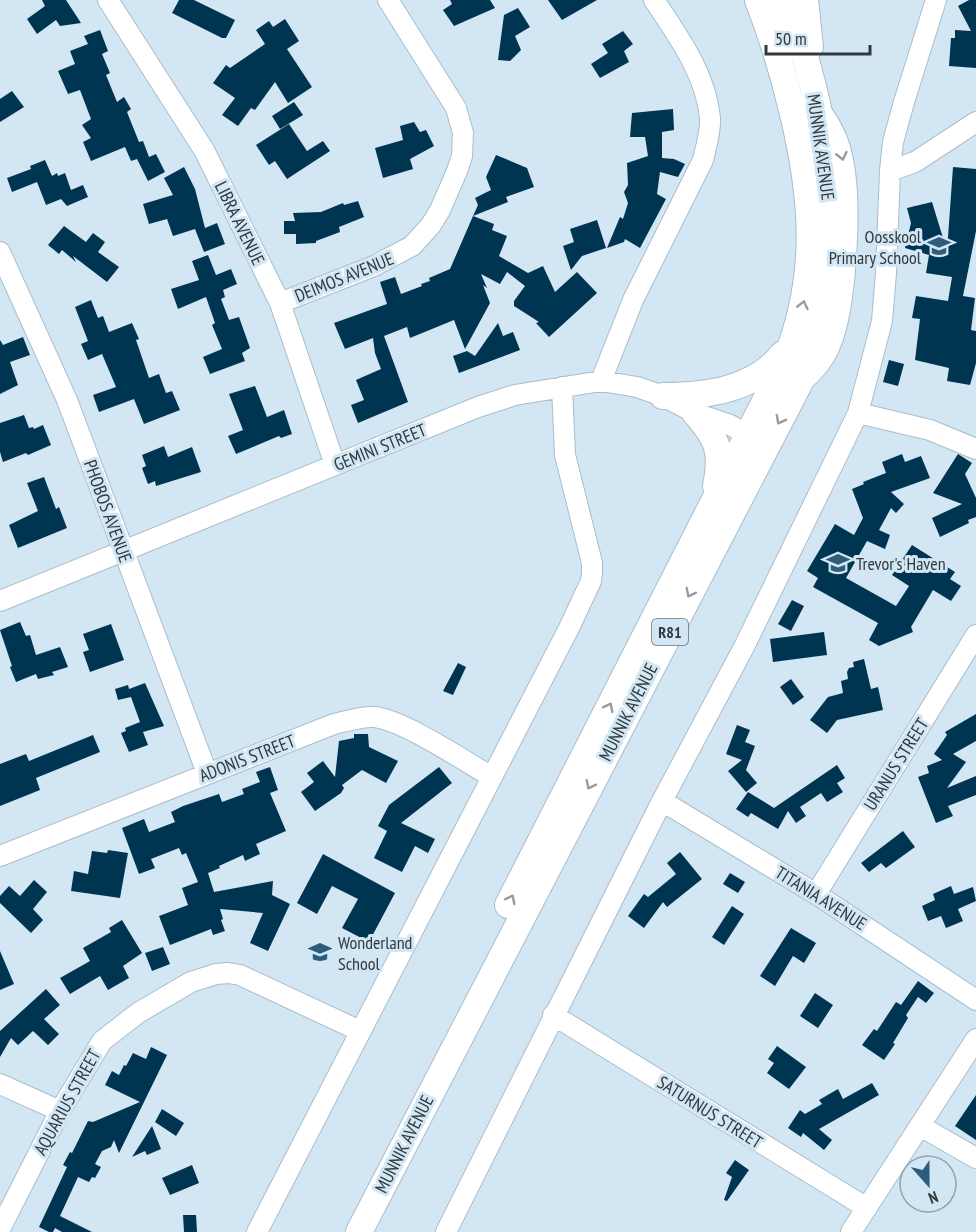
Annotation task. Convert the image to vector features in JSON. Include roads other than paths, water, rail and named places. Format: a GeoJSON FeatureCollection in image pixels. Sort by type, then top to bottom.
{"type":"FeatureCollection","features":[{"type":"Feature","properties":{"kind":"main road","name":"MUNNIK AVENUE"},"geometry":{"type":"LineString","coordinates":[[358,1232],[757,440],[795,339],[805,300],[811,256],[810,208],[799,136],[789,94],[774,40],[758,0]]}},
{"type":"Feature","properties":{"kind":"main road","name":"MUNNIK AVENUE"},"geometry":{"type":"LineString","coordinates":[[342,1232],[711,507],[799,384],[816,336],[829,263],[828,177],[816,99],[806,62],[781,0]]}},
{"type":"Feature","properties":{"kind":"main road"},"geometry":{"type":"LineString","coordinates":[[805,0],[816,99]]}},
{"type":"Feature","properties":{"kind":"main road"},"geometry":{"type":"LineString","coordinates":[[663,396],[711,393],[740,385],[768,370],[795,339]]}},
{"type":"Feature","properties":{"kind":"main road"},"geometry":{"type":"LineString","coordinates":[[695,413],[708,427],[719,448],[720,459],[711,507]]}},
{"type":"Feature","properties":{"kind":"street","name":"LIBRA AVENUE"},"geometry":{"type":"LineString","coordinates":[[108,0],[204,150],[280,303],[335,465]]}},
{"type":"Feature","properties":{"kind":"street","name":"DEIMOS AVENUE"},"geometry":{"type":"LineString","coordinates":[[280,303],[374,266],[412,246],[435,218],[457,171],[462,156],[463,133],[456,108],[388,0]]}},
{"type":"Feature","properties":{"kind":"street"},"geometry":{"type":"LineString","coordinates":[[601,381],[633,300],[703,160],[708,142],[710,120],[706,99],[696,70],[687,50],[654,0]]}},
{"type":"Feature","properties":{"kind":"street"},"geometry":{"type":"LineString","coordinates":[[453,1229],[554,1015],[662,801],[744,647],[858,412],[882,321],[890,171],[896,131],[936,0]]}},
{"type":"Feature","properties":{"kind":"street"},"geometry":{"type":"LineString","coordinates":[[890,171],[915,162],[976,122]]}},
{"type":"Feature","properties":{"kind":"street","name":"PHOBOS AVENUE"},"geometry":{"type":"LineString","coordinates":[[0,252],[67,400],[207,773]]}},
{"type":"Feature","properties":{"kind":"street","name":"GEMINI STREET"},"geometry":{"type":"LineString","coordinates":[[0,601],[498,399],[601,381],[637,387],[663,396],[695,413],[730,425],[757,440]]}},
{"type":"Feature","properties":{"kind":"street"},"geometry":{"type":"LineString","coordinates":[[257,1232],[569,628],[591,581],[592,563],[565,455],[562,387]]}},
{"type":"Feature","properties":{"kind":"street"},"geometry":{"type":"LineString","coordinates":[[858,412],[930,430],[976,449]]}},
{"type":"Feature","properties":{"kind":"street","name":"URANUS STREET"},"geometry":{"type":"LineString","coordinates":[[816,894],[976,635]]}},
{"type":"Feature","properties":{"kind":"street","name":"ADONIS STREET"},"geometry":{"type":"LineString","coordinates":[[0,856],[334,724],[374,717],[412,731],[492,777]]}},
{"type":"Feature","properties":{"kind":"street","name":"TITANIA AVENUE"},"geometry":{"type":"LineString","coordinates":[[662,801],[816,894],[976,1000]]}},
{"type":"Feature","properties":{"kind":"street","name":"AQUARIUS STREET"},"geometry":{"type":"LineString","coordinates":[[0,1229],[60,1111],[102,1041],[138,1013],[191,982],[216,974],[240,975],[360,1031]]}},
{"type":"Feature","properties":{"kind":"street","name":"SATURNUS STREET"},"geometry":{"type":"LineString","coordinates":[[554,1015],[867,1208]]}},
{"type":"Feature","properties":{"kind":"street"},"geometry":{"type":"LineString","coordinates":[[851,1232],[976,1039]]}},
{"type":"Feature","properties":{"kind":"street"},"geometry":{"type":"LineString","coordinates":[[0,1084],[60,1111]]}},
{"type":"Feature","properties":{"kind":"street"},"geometry":{"type":"LineString","coordinates":[[920,1126],[976,1158]]}},
{"type":"Feature","properties":{"kind":"place","name":"Oosskool Primary School"},"geometry":{"type":"Point","coordinates":[939,246]}},
{"type":"Feature","properties":{"kind":"place","name":"Trevor's Haven"},"geometry":{"type":"Point","coordinates":[838,563]}},
{"type":"Feature","properties":{"kind":"place","name":"Wonderland School"},"geometry":{"type":"Point","coordinates":[320,952]}}]}
